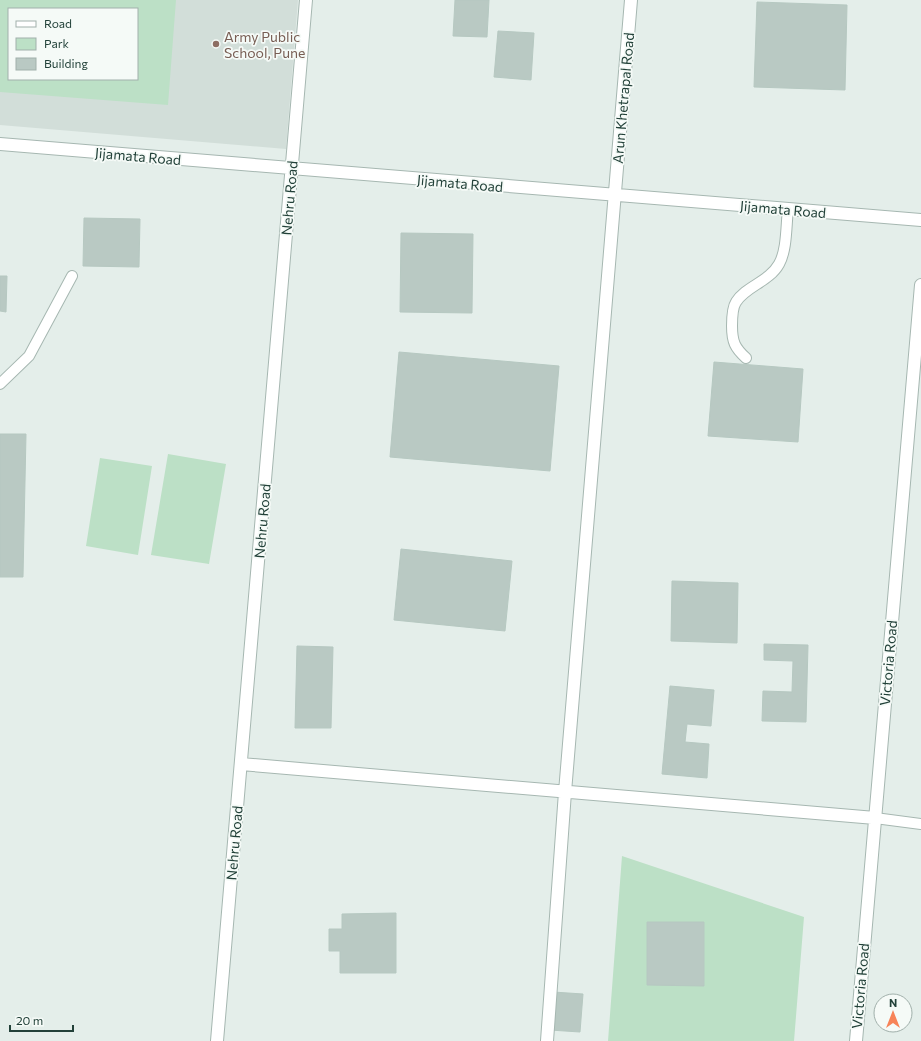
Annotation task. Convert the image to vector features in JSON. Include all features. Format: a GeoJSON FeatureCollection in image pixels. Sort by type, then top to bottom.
{"type":"FeatureCollection","features":[{"type":"Feature","properties":{"kind":"street","name":"Nehru Road"},"geometry":{"type":"LineString","coordinates":[[217,1041],[306,0]]}},
{"type":"Feature","properties":{"kind":"street","name":"Arun Khetrapal Road"},"geometry":{"type":"LineString","coordinates":[[547,1041],[565,792],[631,0]]}},
{"type":"Feature","properties":{"kind":"street","name":"Jijamata Road"},"geometry":{"type":"LineString","coordinates":[[0,144],[921,220]]}},
{"type":"Feature","properties":{"kind":"street","name":"Victoria Road"},"geometry":{"type":"LineString","coordinates":[[856,1041],[921,285]]}},
{"type":"Feature","properties":{"kind":"street"},"geometry":{"type":"LineString","coordinates":[[241,764],[875,818]]}},
{"type":"Feature","properties":{"kind":"lane"},"geometry":{"type":"LineString","coordinates":[[746,358],[736,349],[732,334],[732,315],[736,302],[750,289],[764,281],[778,266],[783,256],[788,210]]}},
{"type":"Feature","properties":{"kind":"lane"},"geometry":{"type":"LineString","coordinates":[[0,384],[29,356],[72,276]]}},
{"type":"Feature","properties":{"kind":"lane"},"geometry":{"type":"LineString","coordinates":[[875,818],[921,824]]}},
{"type":"Feature","properties":{"kind":"shaded area","name":"Army Public School, Pune"},"geometry":{"type":"Polygon","coordinates":[[[0,0],[298,0],[286,149],[0,125],[0,0]]]}},
{"type":"Feature","properties":{"kind":"green space"},"geometry":{"type":"Polygon","coordinates":[[[0,0],[176,0],[168,105],[0,92],[0,0]]]}},
{"type":"Feature","properties":{"kind":"green space"},"geometry":{"type":"Polygon","coordinates":[[[168,454],[226,464],[209,564],[151,555],[168,454]]]}},
{"type":"Feature","properties":{"kind":"green space"},"geometry":{"type":"Polygon","coordinates":[[[100,458],[152,466],[138,555],[86,546],[100,458]]]}},
{"type":"Feature","properties":{"kind":"green space"},"geometry":{"type":"Polygon","coordinates":[[[622,856],[804,917],[794,1041],[608,1041],[622,856]]]}},
{"type":"Feature","properties":{"kind":"building"},"geometry":{"type":"Polygon","coordinates":[[[455,0],[489,0],[487,37],[453,36],[455,0]]]}},
{"type":"Feature","properties":{"kind":"building"},"geometry":{"type":"Polygon","coordinates":[[[757,2],[847,5],[845,90],[754,87],[757,2]]]}},
{"type":"Feature","properties":{"kind":"building"},"geometry":{"type":"Polygon","coordinates":[[[498,31],[534,33],[531,80],[494,77],[498,31]]]}},
{"type":"Feature","properties":{"kind":"building"},"geometry":{"type":"Polygon","coordinates":[[[84,218],[140,219],[139,267],[83,266],[84,218]]]}},
{"type":"Feature","properties":{"kind":"building"},"geometry":{"type":"Polygon","coordinates":[[[401,233],[473,234],[472,313],[400,312],[401,233]]]}},
{"type":"Feature","properties":{"kind":"building"},"geometry":{"type":"Polygon","coordinates":[[[0,276],[7,276],[6,312],[0,311],[0,276]]]}},
{"type":"Feature","properties":{"kind":"building"},"geometry":{"type":"Polygon","coordinates":[[[399,352],[559,366],[550,471],[390,457],[399,352]]]}},
{"type":"Feature","properties":{"kind":"building"},"geometry":{"type":"Polygon","coordinates":[[[714,362],[803,369],[798,442],[708,436],[714,362]]]}},
{"type":"Feature","properties":{"kind":"building"},"geometry":{"type":"Polygon","coordinates":[[[0,434],[26,434],[23,577],[0,577],[0,434]]]}},
{"type":"Feature","properties":{"kind":"building"},"geometry":{"type":"Polygon","coordinates":[[[401,549],[512,561],[505,631],[394,620],[401,549]]]}},
{"type":"Feature","properties":{"kind":"building"},"geometry":{"type":"Polygon","coordinates":[[[672,581],[738,583],[737,643],[671,641],[672,581]]]}},
{"type":"Feature","properties":{"kind":"building"},"geometry":{"type":"Polygon","coordinates":[[[764,644],[808,645],[806,722],[762,721],[763,691],[792,692],[793,661],[764,660],[764,644]]]}},
{"type":"Feature","properties":{"kind":"building"},"geometry":{"type":"Polygon","coordinates":[[[297,646],[333,647],[331,728],[295,728],[297,646]]]}},
{"type":"Feature","properties":{"kind":"building"},"geometry":{"type":"Polygon","coordinates":[[[670,686],[714,690],[711,726],[687,724],[685,742],[709,744],[707,778],[662,774],[670,686]]]}},
{"type":"Feature","properties":{"kind":"building"},"geometry":{"type":"Polygon","coordinates":[[[396,913],[396,973],[340,973],[340,951],[329,951],[329,929],[342,929],[342,914],[396,913]]]}},
{"type":"Feature","properties":{"kind":"building"},"geometry":{"type":"Polygon","coordinates":[[[647,922],[704,922],[704,986],[647,985],[647,922]]]}},
{"type":"Feature","properties":{"kind":"building"},"geometry":{"type":"Polygon","coordinates":[[[553,992],[583,994],[580,1032],[550,1030],[553,992]]]}},
{"type":"Feature","properties":{"kind":"place","name":"Army Public School, Pune"},"geometry":{"type":"Point","coordinates":[216,44]}}]}
